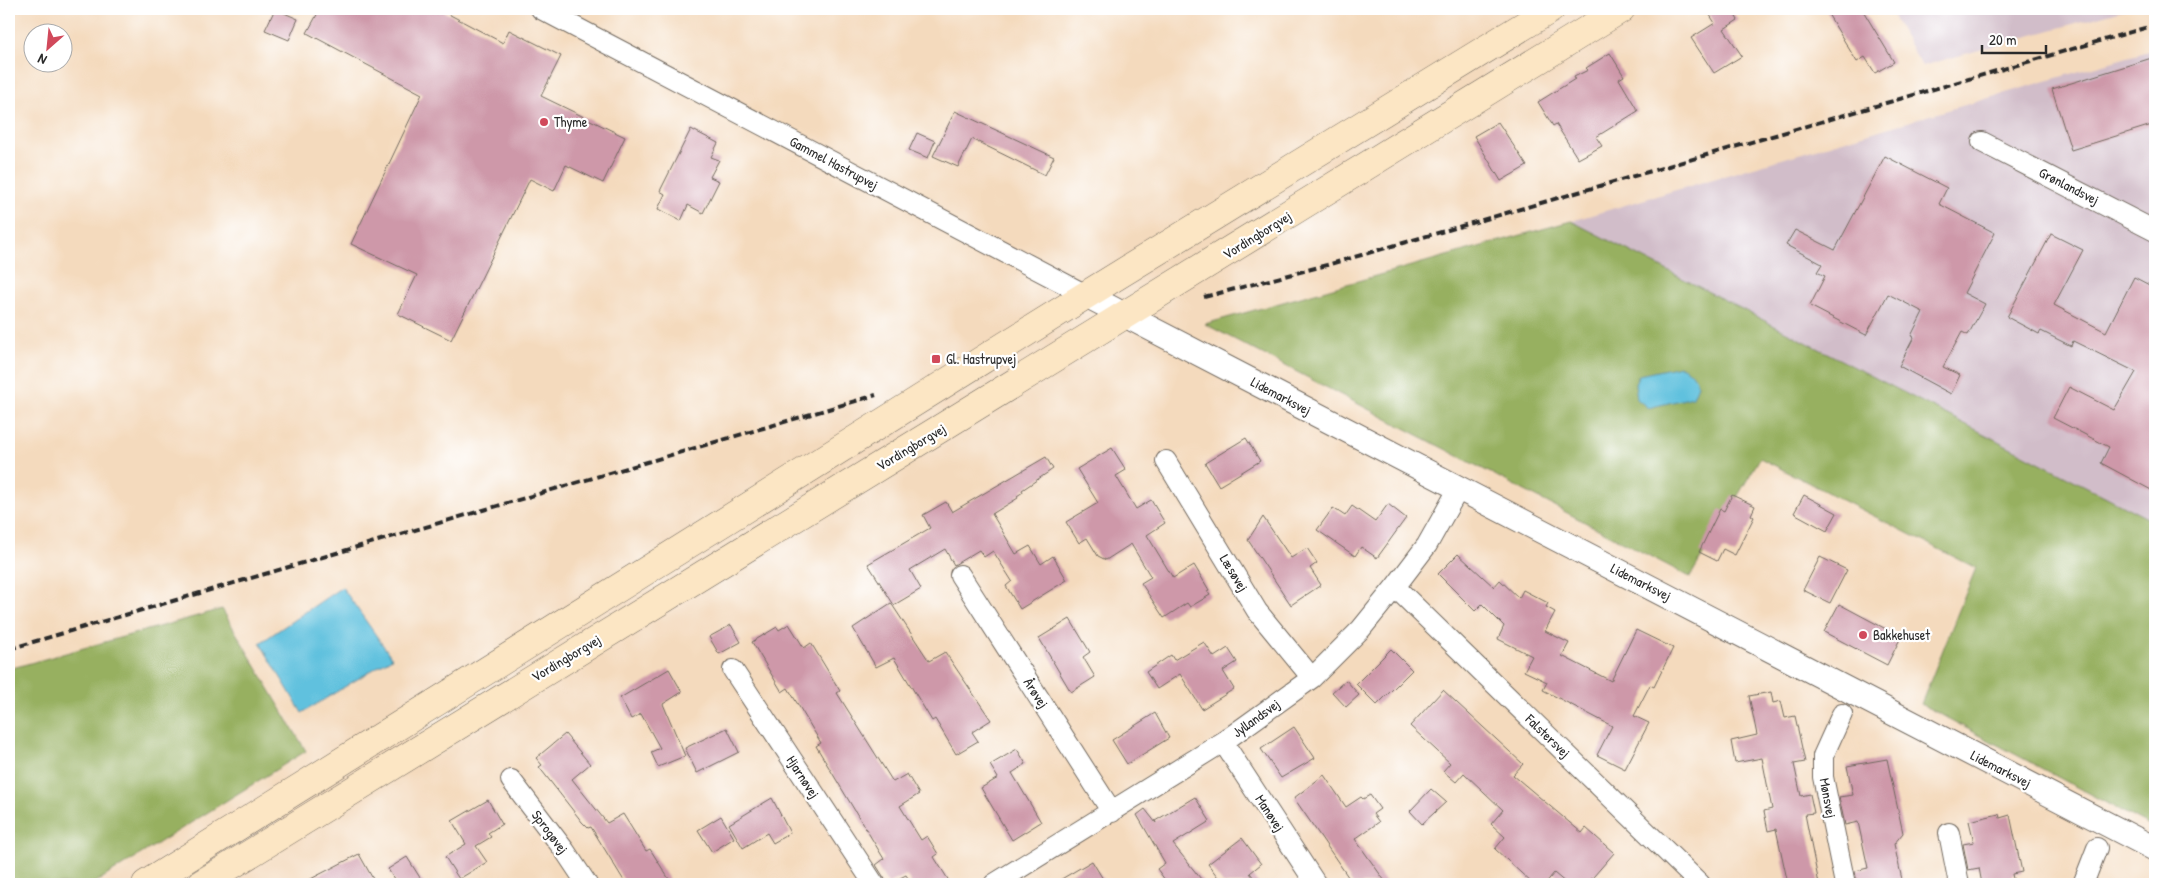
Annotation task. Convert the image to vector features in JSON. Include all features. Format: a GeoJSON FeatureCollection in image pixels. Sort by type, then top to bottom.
{"type":"FeatureCollection","features":[{"type":"Feature","properties":{"kind":"main road"},"geometry":{"type":"LineString","coordinates":[[146,884],[1086,296],[1551,9]]}},
{"type":"Feature","properties":{"kind":"main road","name":"Vordingborgvej"},"geometry":{"type":"LineString","coordinates":[[202,884],[470,716],[1127,315],[1621,9]]}},
{"type":"Feature","properties":{"kind":"street","name":"Gammel Hastrupvej"},"geometry":{"type":"LineString","coordinates":[[542,9],[1086,296],[1127,315]]}},
{"type":"Feature","properties":{"kind":"street","name":"Grønlandsvej"},"geometry":{"type":"LineString","coordinates":[[1982,142],[2155,231]]}},
{"type":"Feature","properties":{"kind":"street","name":"Lidemarksvej"},"geometry":{"type":"LineString","coordinates":[[1127,315],[2155,848]]}},
{"type":"Feature","properties":{"kind":"street","name":"Læsøvej"},"geometry":{"type":"LineString","coordinates":[[1166,461],[1257,611],[1312,678]]}},
{"type":"Feature","properties":{"kind":"street","name":"Jyllandsvej"},"geometry":{"type":"LineString","coordinates":[[994,884],[1021,877],[1112,812],[1223,742],[1312,678],[1361,629],[1427,546],[1459,488]]}},
{"type":"Feature","properties":{"kind":"street","name":"Årøvej"},"geometry":{"type":"LineString","coordinates":[[960,574],[1112,812]]}},
{"type":"Feature","properties":{"kind":"street","name":"Falstersvej"},"geometry":{"type":"LineString","coordinates":[[1395,587],[1700,884]]}},
{"type":"Feature","properties":{"kind":"street","name":"Hjarnøvej"},"geometry":{"type":"LineString","coordinates":[[732,670],[874,884]]}},
{"type":"Feature","properties":{"kind":"street","name":"Mønsvej"},"geometry":{"type":"LineString","coordinates":[[1842,714],[1823,756],[1823,777],[1845,884]]}},
{"type":"Feature","properties":{"kind":"street","name":"Manøvej"},"geometry":{"type":"LineString","coordinates":[[1223,742],[1316,884]]}},
{"type":"Feature","properties":{"kind":"street","name":"Sprogøvej"},"geometry":{"type":"LineString","coordinates":[[512,780],[566,851],[587,884]]}},
{"type":"Feature","properties":{"kind":"street"},"geometry":{"type":"LineString","coordinates":[[1949,833],[1960,884]]}},
{"type":"Feature","properties":{"kind":"street"},"geometry":{"type":"LineString","coordinates":[[2082,884],[2097,848]]}},
{"type":"Feature","properties":{"kind":"shaded area"},"geometry":{"type":"Polygon","coordinates":[[[1889,9],[2126,9],[1922,66],[1889,9]]]}},
{"type":"Feature","properties":{"kind":"shaded area"},"geometry":{"type":"Polygon","coordinates":[[[2155,49],[2155,522],[1571,221],[2155,49]]]}},
{"type":"Feature","properties":{"kind":"green space"},"geometry":{"type":"Polygon","coordinates":[[[1571,221],[2155,522],[2155,829],[1921,704],[1976,568],[1760,458],[1690,577],[1205,324],[1571,221]]]}},
{"type":"Feature","properties":{"kind":"green space"},"geometry":{"type":"Polygon","coordinates":[[[222,609],[306,751],[93,884],[9,884],[9,669],[222,609]]]}},
{"type":"Feature","properties":{"kind":"water"},"geometry":{"type":"Polygon","coordinates":[[[1680,366],[1691,373],[1698,385],[1693,397],[1648,408],[1637,399],[1635,384],[1639,375],[1680,366]]]}},
{"type":"Feature","properties":{"kind":"water"},"geometry":{"type":"Polygon","coordinates":[[[342,587],[392,658],[302,713],[260,643],[342,587]]]}},
{"type":"Feature","properties":{"kind":"building"},"geometry":{"type":"Polygon","coordinates":[[[275,9],[298,19],[289,40],[265,30],[275,9]]]}},
{"type":"Feature","properties":{"kind":"building"},"geometry":{"type":"Polygon","coordinates":[[[320,9],[439,9],[503,43],[509,30],[561,56],[541,96],[625,137],[603,183],[566,165],[554,191],[530,179],[451,340],[398,314],[417,275],[351,244],[422,94],[307,33],[320,9]]]}},
{"type":"Feature","properties":{"kind":"building"},"geometry":{"type":"Polygon","coordinates":[[[1706,9],[1731,9],[1738,20],[1724,29],[1742,56],[1714,73],[1691,38],[1715,23],[1706,9]]]}},
{"type":"Feature","properties":{"kind":"building"},"geometry":{"type":"Polygon","coordinates":[[[1825,9],[1862,9],[1894,62],[1875,73],[1865,57],[1857,62],[1825,9]]]}},
{"type":"Feature","properties":{"kind":"building"},"geometry":{"type":"Polygon","coordinates":[[[1610,53],[1624,76],[1619,79],[1638,111],[1596,137],[1602,146],[1578,159],[1556,124],[1553,126],[1538,102],[1575,79],[1574,77],[1588,70],[1586,68],[1610,53]]]}},
{"type":"Feature","properties":{"kind":"building"},"geometry":{"type":"Polygon","coordinates":[[[2155,57],[2155,124],[2071,150],[2052,89],[2155,57]]]}},
{"type":"Feature","properties":{"kind":"building"},"geometry":{"type":"Polygon","coordinates":[[[955,111],[1054,157],[1045,175],[972,139],[958,167],[933,156],[955,111]]]}},
{"type":"Feature","properties":{"kind":"building"},"geometry":{"type":"Polygon","coordinates":[[[1498,122],[1527,166],[1501,181],[1474,136],[1498,122]]]}},
{"type":"Feature","properties":{"kind":"building"},"geometry":{"type":"Polygon","coordinates":[[[691,129],[718,143],[711,157],[719,160],[710,177],[719,181],[703,213],[688,205],[681,221],[658,209],[665,194],[660,191],[691,129]]]}},
{"type":"Feature","properties":{"kind":"building"},"geometry":{"type":"Polygon","coordinates":[[[917,133],[935,141],[928,158],[909,150],[917,133]]]}},
{"type":"Feature","properties":{"kind":"building"},"geometry":{"type":"Polygon","coordinates":[[[1885,156],[1947,188],[1939,204],[1995,233],[1964,293],[1985,304],[1968,335],[1962,332],[1943,367],[1960,375],[1951,394],[1899,366],[1914,337],[1911,336],[1923,312],[1888,294],[1866,335],[1810,306],[1825,276],[1817,272],[1822,264],[1786,245],[1795,230],[1835,250],[1885,156]]]}},
{"type":"Feature","properties":{"kind":"building"},"geometry":{"type":"Polygon","coordinates":[[[2051,234],[2083,250],[2054,305],[2106,332],[2134,277],[2155,288],[2155,492],[2101,463],[2109,447],[2053,418],[2069,387],[2114,410],[2136,372],[2073,341],[2071,346],[2041,331],[2039,334],[2007,317],[2051,234]]]}},
{"type":"Feature","properties":{"kind":"building"},"geometry":{"type":"Polygon","coordinates":[[[1246,438],[1260,461],[1219,486],[1205,463],[1246,438]]]}},
{"type":"Feature","properties":{"kind":"building"},"geometry":{"type":"Polygon","coordinates":[[[1112,448],[1126,470],[1116,476],[1136,509],[1151,500],[1165,523],[1147,535],[1173,578],[1194,565],[1209,590],[1207,591],[1210,595],[1190,607],[1187,603],[1164,618],[1141,583],[1151,577],[1131,544],[1106,560],[1098,556],[1087,538],[1079,543],[1066,522],[1098,503],[1077,469],[1112,448]]]}},
{"type":"Feature","properties":{"kind":"building"},"geometry":{"type":"Polygon","coordinates":[[[1046,457],[1053,469],[1022,490],[1023,492],[1017,496],[1018,498],[992,514],[1016,554],[1030,546],[1041,564],[1053,556],[1067,580],[1020,609],[1006,586],[1012,581],[993,551],[984,557],[979,550],[954,565],[945,549],[910,570],[921,589],[894,605],[868,564],[930,528],[923,515],[946,502],[952,512],[1046,457]]]}},
{"type":"Feature","properties":{"kind":"building"},"geometry":{"type":"Polygon","coordinates":[[[1732,495],[1755,506],[1751,515],[1754,517],[1735,555],[1723,549],[1717,561],[1699,552],[1720,509],[1724,511],[1732,495]]]}},
{"type":"Feature","properties":{"kind":"building"},"geometry":{"type":"Polygon","coordinates":[[[1804,495],[1837,513],[1827,531],[1794,513],[1804,495]]]}},
{"type":"Feature","properties":{"kind":"building"},"geometry":{"type":"Polygon","coordinates":[[[1388,504],[1406,518],[1377,558],[1361,547],[1355,556],[1317,530],[1333,508],[1345,516],[1352,506],[1375,522],[1388,504]]]}},
{"type":"Feature","properties":{"kind":"building"},"geometry":{"type":"Polygon","coordinates":[[[1263,517],[1291,558],[1307,548],[1317,563],[1310,568],[1321,585],[1291,605],[1248,540],[1263,517]]]}},
{"type":"Feature","properties":{"kind":"building"},"geometry":{"type":"Polygon","coordinates":[[[1458,554],[1494,587],[1500,580],[1519,598],[1523,590],[1548,603],[1546,607],[1555,612],[1545,631],[1569,643],[1562,656],[1611,681],[1636,630],[1673,648],[1654,687],[1650,685],[1634,716],[1649,723],[1625,769],[1597,755],[1612,726],[1543,690],[1547,682],[1524,671],[1532,656],[1498,639],[1504,626],[1482,604],[1475,611],[1438,574],[1458,554]]]}},
{"type":"Feature","properties":{"kind":"building"},"geometry":{"type":"Polygon","coordinates":[[[1820,557],[1847,570],[1830,603],[1803,590],[1820,557]]]}},
{"type":"Feature","properties":{"kind":"building"},"geometry":{"type":"Polygon","coordinates":[[[891,603],[929,661],[945,652],[991,720],[972,732],[978,741],[956,754],[935,719],[932,721],[894,658],[876,667],[853,628],[891,603]]]}},
{"type":"Feature","properties":{"kind":"building","name":"Bakkehuset"},"geometry":{"type":"Polygon","coordinates":[[[1839,604],[1901,637],[1887,665],[1824,632],[1839,604]]]}},
{"type":"Feature","properties":{"kind":"building"},"geometry":{"type":"Polygon","coordinates":[[[1070,619],[1090,652],[1083,657],[1095,677],[1071,692],[1039,638],[1070,619]]]}},
{"type":"Feature","properties":{"kind":"building"},"geometry":{"type":"Polygon","coordinates":[[[789,624],[804,648],[811,643],[840,691],[837,693],[893,782],[907,774],[919,794],[900,806],[921,840],[927,836],[938,854],[934,857],[951,884],[912,884],[906,875],[888,884],[876,865],[884,859],[816,746],[821,743],[788,688],[782,692],[752,642],[777,627],[779,630],[789,624]]]}},
{"type":"Feature","properties":{"kind":"building"},"geometry":{"type":"Polygon","coordinates":[[[731,625],[741,642],[719,654],[709,637],[731,625]]]}},
{"type":"Feature","properties":{"kind":"building"},"geometry":{"type":"Polygon","coordinates":[[[1204,642],[1214,657],[1228,648],[1237,662],[1223,671],[1234,689],[1202,709],[1180,674],[1157,689],[1146,672],[1171,655],[1174,660],[1204,642]]]}},
{"type":"Feature","properties":{"kind":"building"},"geometry":{"type":"Polygon","coordinates":[[[1391,649],[1412,670],[1377,705],[1356,684],[1391,649]]]}},
{"type":"Feature","properties":{"kind":"building"},"geometry":{"type":"Polygon","coordinates":[[[669,669],[682,692],[663,704],[685,756],[658,767],[651,752],[660,748],[641,714],[631,719],[620,698],[669,669]]]}},
{"type":"Feature","properties":{"kind":"building"},"geometry":{"type":"Polygon","coordinates":[[[1346,680],[1359,695],[1346,707],[1332,692],[1346,680]]]}},
{"type":"Feature","properties":{"kind":"building"},"geometry":{"type":"Polygon","coordinates":[[[1443,690],[1523,764],[1513,775],[1582,833],[1586,828],[1614,853],[1587,884],[1567,884],[1554,873],[1545,884],[1533,884],[1495,849],[1505,837],[1491,824],[1503,810],[1464,773],[1456,782],[1443,771],[1450,763],[1410,726],[1443,690]]]}},
{"type":"Feature","properties":{"kind":"building"},"geometry":{"type":"Polygon","coordinates":[[[1771,692],[1773,703],[1781,701],[1785,718],[1795,716],[1805,762],[1794,764],[1801,796],[1810,794],[1814,813],[1805,814],[1819,884],[1788,884],[1776,829],[1768,831],[1764,811],[1772,809],[1762,758],[1735,763],[1731,741],[1757,735],[1749,696],[1771,692]]]}},
{"type":"Feature","properties":{"kind":"building"},"geometry":{"type":"Polygon","coordinates":[[[1155,713],[1169,738],[1127,764],[1112,740],[1155,713]]]}},
{"type":"Feature","properties":{"kind":"building"},"geometry":{"type":"Polygon","coordinates":[[[1294,727],[1315,758],[1281,778],[1261,749],[1294,727]]]}},
{"type":"Feature","properties":{"kind":"building"},"geometry":{"type":"Polygon","coordinates":[[[727,728],[739,752],[697,773],[685,748],[727,728]]]}},
{"type":"Feature","properties":{"kind":"building"},"geometry":{"type":"Polygon","coordinates":[[[565,734],[590,764],[572,779],[607,823],[623,814],[646,851],[650,849],[672,884],[626,884],[591,827],[588,828],[582,822],[539,767],[542,765],[536,758],[565,734]]]}},
{"type":"Feature","properties":{"kind":"building"},"geometry":{"type":"Polygon","coordinates":[[[1017,749],[1026,764],[1012,773],[1041,822],[1012,840],[981,788],[998,778],[990,765],[1017,749]]]}},
{"type":"Feature","properties":{"kind":"building"},"geometry":{"type":"Polygon","coordinates":[[[1887,759],[1903,833],[1894,844],[1903,884],[1857,884],[1855,871],[1868,868],[1858,822],[1845,825],[1839,797],[1853,795],[1847,766],[1887,759]]]}},
{"type":"Feature","properties":{"kind":"building"},"geometry":{"type":"Polygon","coordinates":[[[1324,775],[1346,807],[1361,797],[1363,799],[1370,795],[1380,809],[1373,814],[1379,822],[1355,839],[1387,884],[1353,884],[1294,798],[1324,775]]]}},
{"type":"Feature","properties":{"kind":"building"},"geometry":{"type":"Polygon","coordinates":[[[1431,789],[1446,802],[1422,824],[1410,811],[1431,789]]]}},
{"type":"Feature","properties":{"kind":"building"},"geometry":{"type":"Polygon","coordinates":[[[1195,797],[1210,821],[1173,844],[1205,884],[1168,884],[1157,869],[1165,863],[1137,815],[1145,809],[1156,823],[1155,821],[1195,797]]]}},
{"type":"Feature","properties":{"kind":"building"},"geometry":{"type":"Polygon","coordinates":[[[772,798],[790,833],[773,843],[767,833],[743,848],[729,824],[772,798]]]}},
{"type":"Feature","properties":{"kind":"building"},"geometry":{"type":"Polygon","coordinates":[[[488,800],[502,824],[488,833],[491,837],[476,846],[487,862],[459,879],[445,857],[466,844],[452,821],[488,800]]]}},
{"type":"Feature","properties":{"kind":"building"},"geometry":{"type":"Polygon","coordinates":[[[1999,814],[2000,818],[2010,815],[2022,872],[2012,874],[2014,884],[1982,884],[1979,868],[1968,870],[1963,844],[1974,842],[1969,821],[1999,814]]]}},
{"type":"Feature","properties":{"kind":"building"},"geometry":{"type":"Polygon","coordinates":[[[721,816],[734,838],[712,852],[698,830],[721,816]]]}},
{"type":"Feature","properties":{"kind":"building"},"geometry":{"type":"Polygon","coordinates":[[[1242,838],[1261,864],[1250,873],[1259,884],[1223,884],[1208,864],[1242,838]]]}},
{"type":"Feature","properties":{"kind":"building"},"geometry":{"type":"Polygon","coordinates":[[[359,854],[373,879],[359,884],[301,884],[359,854]]]}},
{"type":"Feature","properties":{"kind":"building"},"geometry":{"type":"Polygon","coordinates":[[[407,857],[424,884],[397,884],[388,869],[407,857]]]}},
{"type":"Feature","properties":{"kind":"building"},"geometry":{"type":"Polygon","coordinates":[[[1092,861],[1106,884],[1053,884],[1092,861]]]}},
{"type":"Feature","properties":{"kind":"railway"},"geometry":{"type":"LineString","coordinates":[[1204,297],[1327,265],[2155,25]]}},
{"type":"Feature","properties":{"kind":"railway"},"geometry":{"type":"LineString","coordinates":[[9,649],[876,395]]}},
{"type":"Feature","properties":{"kind":"place","name":"Thyme"},"geometry":{"type":"Point","coordinates":[544,122]}},
{"type":"Feature","properties":{"kind":"place","name":"Gl. Hastrupvej"},"geometry":{"type":"Point","coordinates":[936,359]}},
{"type":"Feature","properties":{"kind":"place","name":"Bakkehuset"},"geometry":{"type":"Point","coordinates":[1863,635]}}]}
